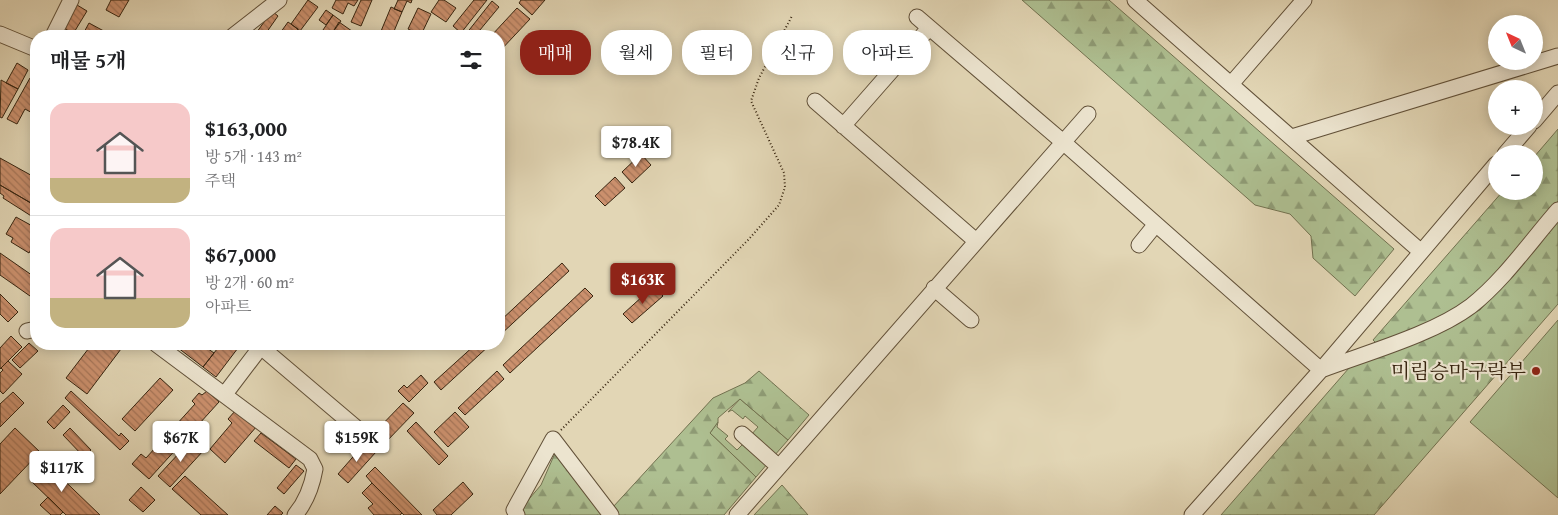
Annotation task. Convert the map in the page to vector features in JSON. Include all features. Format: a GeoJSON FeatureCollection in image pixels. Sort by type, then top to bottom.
{"type":"FeatureCollection","features":[{"type":"Feature","properties":{"kind":"street"},"geometry":{"type":"LineString","coordinates":[[56,30],[71,0]]}},
{"type":"Feature","properties":{"kind":"street"},"geometry":{"type":"LineString","coordinates":[[243,30],[279,0]]}},
{"type":"Feature","properties":{"kind":"street"},"geometry":{"type":"LineString","coordinates":[[1135,0],[1232,83],[1420,251]]}},
{"type":"Feature","properties":{"kind":"street"},"geometry":{"type":"LineString","coordinates":[[1232,83],[1304,0]]}},
{"type":"Feature","properties":{"kind":"street"},"geometry":{"type":"LineString","coordinates":[[917,17],[1321,370]]}},
{"type":"Feature","properties":{"kind":"street"},"geometry":{"type":"LineString","coordinates":[[844,126],[928,28]]}},
{"type":"Feature","properties":{"kind":"street"},"geometry":{"type":"LineString","coordinates":[[0,34],[30,46]]}},
{"type":"Feature","properties":{"kind":"street"},"geometry":{"type":"LineString","coordinates":[[1292,137],[1558,56]]}},
{"type":"Feature","properties":{"kind":"street"},"geometry":{"type":"LineString","coordinates":[[1543,110],[1558,93]]}},
{"type":"Feature","properties":{"kind":"street"},"geometry":{"type":"LineString","coordinates":[[815,101],[976,241]]}},
{"type":"Feature","properties":{"kind":"street"},"geometry":{"type":"LineString","coordinates":[[737,515],[1088,114]]}},
{"type":"Feature","properties":{"kind":"street"},"geometry":{"type":"LineString","coordinates":[[1513,145],[1521,135]]}},
{"type":"Feature","properties":{"kind":"street"},"geometry":{"type":"LineString","coordinates":[[1192,515],[1321,370],[1488,173]]}},
{"type":"Feature","properties":{"kind":"street"},"geometry":{"type":"LineString","coordinates":[[1321,370],[1439,325],[1470,307],[1488,291],[1558,210]]}},
{"type":"Feature","properties":{"kind":"street"},"geometry":{"type":"LineString","coordinates":[[1139,245],[1156,224]]}},
{"type":"Feature","properties":{"kind":"street"},"geometry":{"type":"LineString","coordinates":[[934,288],[971,320]]}},
{"type":"Feature","properties":{"kind":"street"},"geometry":{"type":"LineString","coordinates":[[164,350],[310,459],[315,469],[313,480],[303,506],[295,515]]}},
{"type":"Feature","properties":{"kind":"street"},"geometry":{"type":"LineString","coordinates":[[225,394],[258,350]]}},
{"type":"Feature","properties":{"kind":"street"},"geometry":{"type":"LineString","coordinates":[[268,350],[360,431]]}},
{"type":"Feature","properties":{"kind":"street"},"geometry":{"type":"LineString","coordinates":[[742,434],[779,467]]}},
{"type":"Feature","properties":{"kind":"street"},"geometry":{"type":"LineString","coordinates":[[517,515],[514,510],[553,439],[611,515]]}},
{"type":"Feature","properties":{"kind":"path"},"geometry":{"type":"LineString","coordinates":[[553,439],[736,253],[779,205],[785,187],[784,173],[751,102],[759,78],[792,16]]}},
{"type":"Feature","properties":{"kind":"green space"},"geometry":{"type":"Polygon","coordinates":[[[1022,0],[1109,0],[1394,249],[1355,296],[1313,258],[1311,236],[1290,214],[1255,205],[1022,0]]]}},
{"type":"Feature","properties":{"kind":"green space"},"geometry":{"type":"Polygon","coordinates":[[[1558,129],[1558,201],[1527,239],[1494,276],[1460,306],[1426,324],[1377,344],[1373,340],[1495,200],[1543,200],[1543,146],[1558,129]]]}},
{"type":"Feature","properties":{"kind":"green space"},"geometry":{"type":"Polygon","coordinates":[[[1558,221],[1558,304],[1374,515],[1221,515],[1349,368],[1480,310],[1558,221]]]}},
{"type":"Feature","properties":{"kind":"green space","name":"미림승마구락부"},"geometry":{"type":"Polygon","coordinates":[[[1558,320],[1558,498],[1470,422],[1558,320]]]}},
{"type":"Feature","properties":{"kind":"green space"},"geometry":{"type":"Polygon","coordinates":[[[759,371],[809,415],[788,440],[740,399],[718,418],[718,422],[710,433],[756,477],[724,515],[619,515],[613,507],[713,398],[745,383],[759,371]]]}},
{"type":"Feature","properties":{"kind":"green space"},"geometry":{"type":"Polygon","coordinates":[[[740,399],[788,440],[774,456],[751,435],[758,427],[745,416],[743,419],[732,410],[728,412],[740,399]]]}},
{"type":"Feature","properties":{"kind":"green space"},"geometry":{"type":"Polygon","coordinates":[[[718,422],[717,427],[728,436],[725,439],[737,450],[745,442],[768,463],[756,477],[710,433],[718,422]]]}},
{"type":"Feature","properties":{"kind":"green space"},"geometry":{"type":"Polygon","coordinates":[[[556,451],[605,515],[520,515],[518,512],[541,485],[556,451]]]}},
{"type":"Feature","properties":{"kind":"green space"},"geometry":{"type":"Polygon","coordinates":[[[782,485],[808,515],[754,515],[782,485]]]}},
{"type":"Feature","properties":{"kind":"building"},"geometry":{"type":"Polygon","coordinates":[[[111,0],[129,0],[119,17],[106,10],[111,0]]]}},
{"type":"Feature","properties":{"kind":"building"},"geometry":{"type":"Polygon","coordinates":[[[308,0],[318,7],[301,30],[291,24],[308,0]]]}},
{"type":"Feature","properties":{"kind":"building"},"geometry":{"type":"Polygon","coordinates":[[[336,0],[358,0],[354,6],[348,3],[343,14],[332,8],[336,0]]]}},
{"type":"Feature","properties":{"kind":"building"},"geometry":{"type":"Polygon","coordinates":[[[361,0],[372,0],[361,26],[351,22],[361,0]]]}},
{"type":"Feature","properties":{"kind":"building"},"geometry":{"type":"Polygon","coordinates":[[[398,0],[412,0],[411,3],[407,1],[402,12],[394,9],[398,0]]]}},
{"type":"Feature","properties":{"kind":"building"},"geometry":{"type":"Polygon","coordinates":[[[439,0],[444,0],[456,8],[446,22],[431,12],[439,0]]]}},
{"type":"Feature","properties":{"kind":"building"},"geometry":{"type":"Polygon","coordinates":[[[474,0],[487,0],[463,30],[458,30],[453,26],[474,0]]]}},
{"type":"Feature","properties":{"kind":"building"},"geometry":{"type":"Polygon","coordinates":[[[521,0],[545,0],[532,15],[519,3],[521,0]]]}},
{"type":"Feature","properties":{"kind":"building"},"geometry":{"type":"Polygon","coordinates":[[[492,1],[499,7],[480,30],[469,30],[492,1]]]}},
{"type":"Feature","properties":{"kind":"building"},"geometry":{"type":"Polygon","coordinates":[[[77,5],[87,11],[75,30],[64,28],[77,5]]]}},
{"type":"Feature","properties":{"kind":"building"},"geometry":{"type":"Polygon","coordinates":[[[391,7],[402,12],[394,30],[381,30],[391,7]]]}},
{"type":"Feature","properties":{"kind":"building"},"geometry":{"type":"Polygon","coordinates":[[[418,8],[431,14],[423,30],[408,29],[418,8]]]}},
{"type":"Feature","properties":{"kind":"building"},"geometry":{"type":"Polygon","coordinates":[[[517,8],[530,19],[505,46],[505,30],[497,30],[517,8]]]}},
{"type":"Feature","properties":{"kind":"building"},"geometry":{"type":"Polygon","coordinates":[[[326,10],[333,15],[326,25],[319,20],[326,10]]]}},
{"type":"Feature","properties":{"kind":"building"},"geometry":{"type":"Polygon","coordinates":[[[272,11],[278,16],[268,30],[258,30],[272,11]]]}},
{"type":"Feature","properties":{"kind":"building"},"geometry":{"type":"Polygon","coordinates":[[[333,15],[341,21],[334,30],[323,30],[333,15]]]}},
{"type":"Feature","properties":{"kind":"building"},"geometry":{"type":"Polygon","coordinates":[[[288,22],[298,29],[297,30],[282,30],[288,22]]]}},
{"type":"Feature","properties":{"kind":"building"},"geometry":{"type":"Polygon","coordinates":[[[339,22],[350,30],[334,30],[339,22]]]}},
{"type":"Feature","properties":{"kind":"building"},"geometry":{"type":"Polygon","coordinates":[[[89,23],[102,30],[85,30],[89,23]]]}},
{"type":"Feature","properties":{"kind":"building"},"geometry":{"type":"Polygon","coordinates":[[[17,63],[28,70],[18,89],[6,83],[17,63]]]}},
{"type":"Feature","properties":{"kind":"building"},"geometry":{"type":"Polygon","coordinates":[[[30,78],[30,112],[25,109],[17,124],[7,119],[30,78]]]}},
{"type":"Feature","properties":{"kind":"building"},"geometry":{"type":"Polygon","coordinates":[[[1,80],[18,89],[2,118],[0,117],[1,80]]]}},
{"type":"Feature","properties":{"kind":"building"},"geometry":{"type":"Polygon","coordinates":[[[641,154],[651,165],[632,183],[622,172],[641,154]]]}},
{"type":"Feature","properties":{"kind":"building"},"geometry":{"type":"Polygon","coordinates":[[[0,158],[30,175],[30,202],[0,185],[0,158]]]}},
{"type":"Feature","properties":{"kind":"building"},"geometry":{"type":"Polygon","coordinates":[[[615,177],[625,188],[605,206],[595,196],[615,177]]]}},
{"type":"Feature","properties":{"kind":"building"},"geometry":{"type":"Polygon","coordinates":[[[0,185],[30,202],[30,215],[3,198],[4,196],[0,193],[0,185]]]}},
{"type":"Feature","properties":{"kind":"building"},"geometry":{"type":"Polygon","coordinates":[[[16,217],[30,225],[29,253],[11,242],[13,238],[6,234],[16,217]]]}},
{"type":"Feature","properties":{"kind":"building"},"geometry":{"type":"Polygon","coordinates":[[[0,253],[30,274],[30,296],[0,275],[0,253]]]}},
{"type":"Feature","properties":{"kind":"building"},"geometry":{"type":"Polygon","coordinates":[[[562,263],[569,271],[505,330],[505,316],[562,263]]]}},
{"type":"Feature","properties":{"kind":"building"},"geometry":{"type":"Polygon","coordinates":[[[654,286],[663,296],[632,323],[623,314],[654,286]]]}},
{"type":"Feature","properties":{"kind":"building"},"geometry":{"type":"Polygon","coordinates":[[[585,288],[593,296],[510,373],[503,365],[585,288]]]}},
{"type":"Feature","properties":{"kind":"building"},"geometry":{"type":"Polygon","coordinates":[[[0,294],[18,312],[8,322],[0,314],[0,294]]]}},
{"type":"Feature","properties":{"kind":"building"},"geometry":{"type":"Polygon","coordinates":[[[11,336],[22,347],[0,369],[0,348],[11,336]]]}},
{"type":"Feature","properties":{"kind":"building"},"geometry":{"type":"Polygon","coordinates":[[[29,343],[30,350],[38,351],[20,368],[12,360],[29,343]]]}},
{"type":"Feature","properties":{"kind":"building"},"geometry":{"type":"Polygon","coordinates":[[[87,350],[120,350],[87,394],[66,378],[87,350]]]}},
{"type":"Feature","properties":{"kind":"building"},"geometry":{"type":"Polygon","coordinates":[[[181,350],[210,350],[214,353],[203,367],[181,350]]]}},
{"type":"Feature","properties":{"kind":"building"},"geometry":{"type":"Polygon","coordinates":[[[216,350],[236,350],[216,377],[203,367],[216,350]]]}},
{"type":"Feature","properties":{"kind":"building"},"geometry":{"type":"Polygon","coordinates":[[[469,350],[484,350],[441,390],[434,382],[469,350]]]}},
{"type":"Feature","properties":{"kind":"building"},"geometry":{"type":"Polygon","coordinates":[[[8,361],[22,374],[3,394],[0,391],[0,373],[3,370],[1,368],[8,361]]]}},
{"type":"Feature","properties":{"kind":"building"},"geometry":{"type":"Polygon","coordinates":[[[497,371],[504,379],[465,415],[458,408],[497,371]]]}},
{"type":"Feature","properties":{"kind":"building"},"geometry":{"type":"Polygon","coordinates":[[[421,375],[428,383],[409,402],[398,391],[404,385],[407,388],[421,375]]]}},
{"type":"Feature","properties":{"kind":"building"},"geometry":{"type":"Polygon","coordinates":[[[160,378],[173,390],[135,431],[122,419],[160,378]]]}},
{"type":"Feature","properties":{"kind":"building"},"geometry":{"type":"Polygon","coordinates":[[[71,391],[119,436],[121,433],[129,441],[120,450],[65,398],[71,391]]]}},
{"type":"Feature","properties":{"kind":"building"},"geometry":{"type":"Polygon","coordinates":[[[207,391],[219,402],[149,479],[132,464],[141,454],[146,458],[195,404],[192,401],[199,393],[202,395],[207,391]]]}},
{"type":"Feature","properties":{"kind":"building"},"geometry":{"type":"Polygon","coordinates":[[[13,392],[24,403],[0,427],[0,404],[13,392]]]}},
{"type":"Feature","properties":{"kind":"building"},"geometry":{"type":"Polygon","coordinates":[[[403,403],[414,413],[384,444],[373,434],[403,403]]]}},
{"type":"Feature","properties":{"kind":"building"},"geometry":{"type":"Polygon","coordinates":[[[63,405],[70,412],[54,429],[47,422],[63,405]]]}},
{"type":"Feature","properties":{"kind":"building"},"geometry":{"type":"Polygon","coordinates":[[[235,411],[257,426],[225,463],[210,449],[232,423],[228,419],[235,411]]]}},
{"type":"Feature","properties":{"kind":"building"},"geometry":{"type":"Polygon","coordinates":[[[455,412],[469,427],[448,447],[434,432],[455,412]]]}},
{"type":"Feature","properties":{"kind":"building"},"geometry":{"type":"Polygon","coordinates":[[[416,422],[448,456],[439,465],[407,431],[416,422]]]}},
{"type":"Feature","properties":{"kind":"building"},"geometry":{"type":"Polygon","coordinates":[[[15,428],[40,452],[0,494],[0,444],[15,428]]]}},
{"type":"Feature","properties":{"kind":"building"},"geometry":{"type":"Polygon","coordinates":[[[70,428],[91,450],[84,457],[63,435],[70,428]]]}},
{"type":"Feature","properties":{"kind":"building"},"geometry":{"type":"Polygon","coordinates":[[[261,433],[296,459],[289,468],[254,441],[261,433]]]}},
{"type":"Feature","properties":{"kind":"building"},"geometry":{"type":"Polygon","coordinates":[[[192,439],[204,450],[170,487],[158,476],[192,439]]]}},
{"type":"Feature","properties":{"kind":"building"},"geometry":{"type":"Polygon","coordinates":[[[366,442],[376,452],[348,483],[338,474],[366,442]]]}},
{"type":"Feature","properties":{"kind":"building"},"geometry":{"type":"Polygon","coordinates":[[[47,464],[100,515],[66,515],[31,481],[47,464]]]}},
{"type":"Feature","properties":{"kind":"building"},"geometry":{"type":"Polygon","coordinates":[[[296,465],[304,471],[284,494],[277,488],[296,465]]]}},
{"type":"Feature","properties":{"kind":"building"},"geometry":{"type":"Polygon","coordinates":[[[375,467],[422,515],[404,515],[372,483],[366,476],[375,467]]]}},
{"type":"Feature","properties":{"kind":"building"},"geometry":{"type":"Polygon","coordinates":[[[185,476],[228,515],[201,515],[172,489],[185,476]]]}},
{"type":"Feature","properties":{"kind":"building"},"geometry":{"type":"Polygon","coordinates":[[[463,482],[473,494],[451,515],[437,515],[433,510],[463,482]]]}},
{"type":"Feature","properties":{"kind":"building"},"geometry":{"type":"Polygon","coordinates":[[[372,483],[402,513],[400,515],[374,515],[368,508],[373,504],[362,493],[372,483]]]}},
{"type":"Feature","properties":{"kind":"building"},"geometry":{"type":"Polygon","coordinates":[[[141,487],[155,500],[143,512],[129,500],[141,487]]]}},
{"type":"Feature","properties":{"kind":"building"},"geometry":{"type":"Polygon","coordinates":[[[48,497],[63,512],[60,515],[51,515],[40,505],[48,497]]]}},
{"type":"Feature","properties":{"kind":"building"},"geometry":{"type":"Polygon","coordinates":[[[275,506],[283,513],[281,515],[267,515],[275,506]]]}},
{"type":"Feature","properties":{"kind":"place","name":"미림승마구락부"},"geometry":{"type":"Point","coordinates":[1536,371]}}]}
